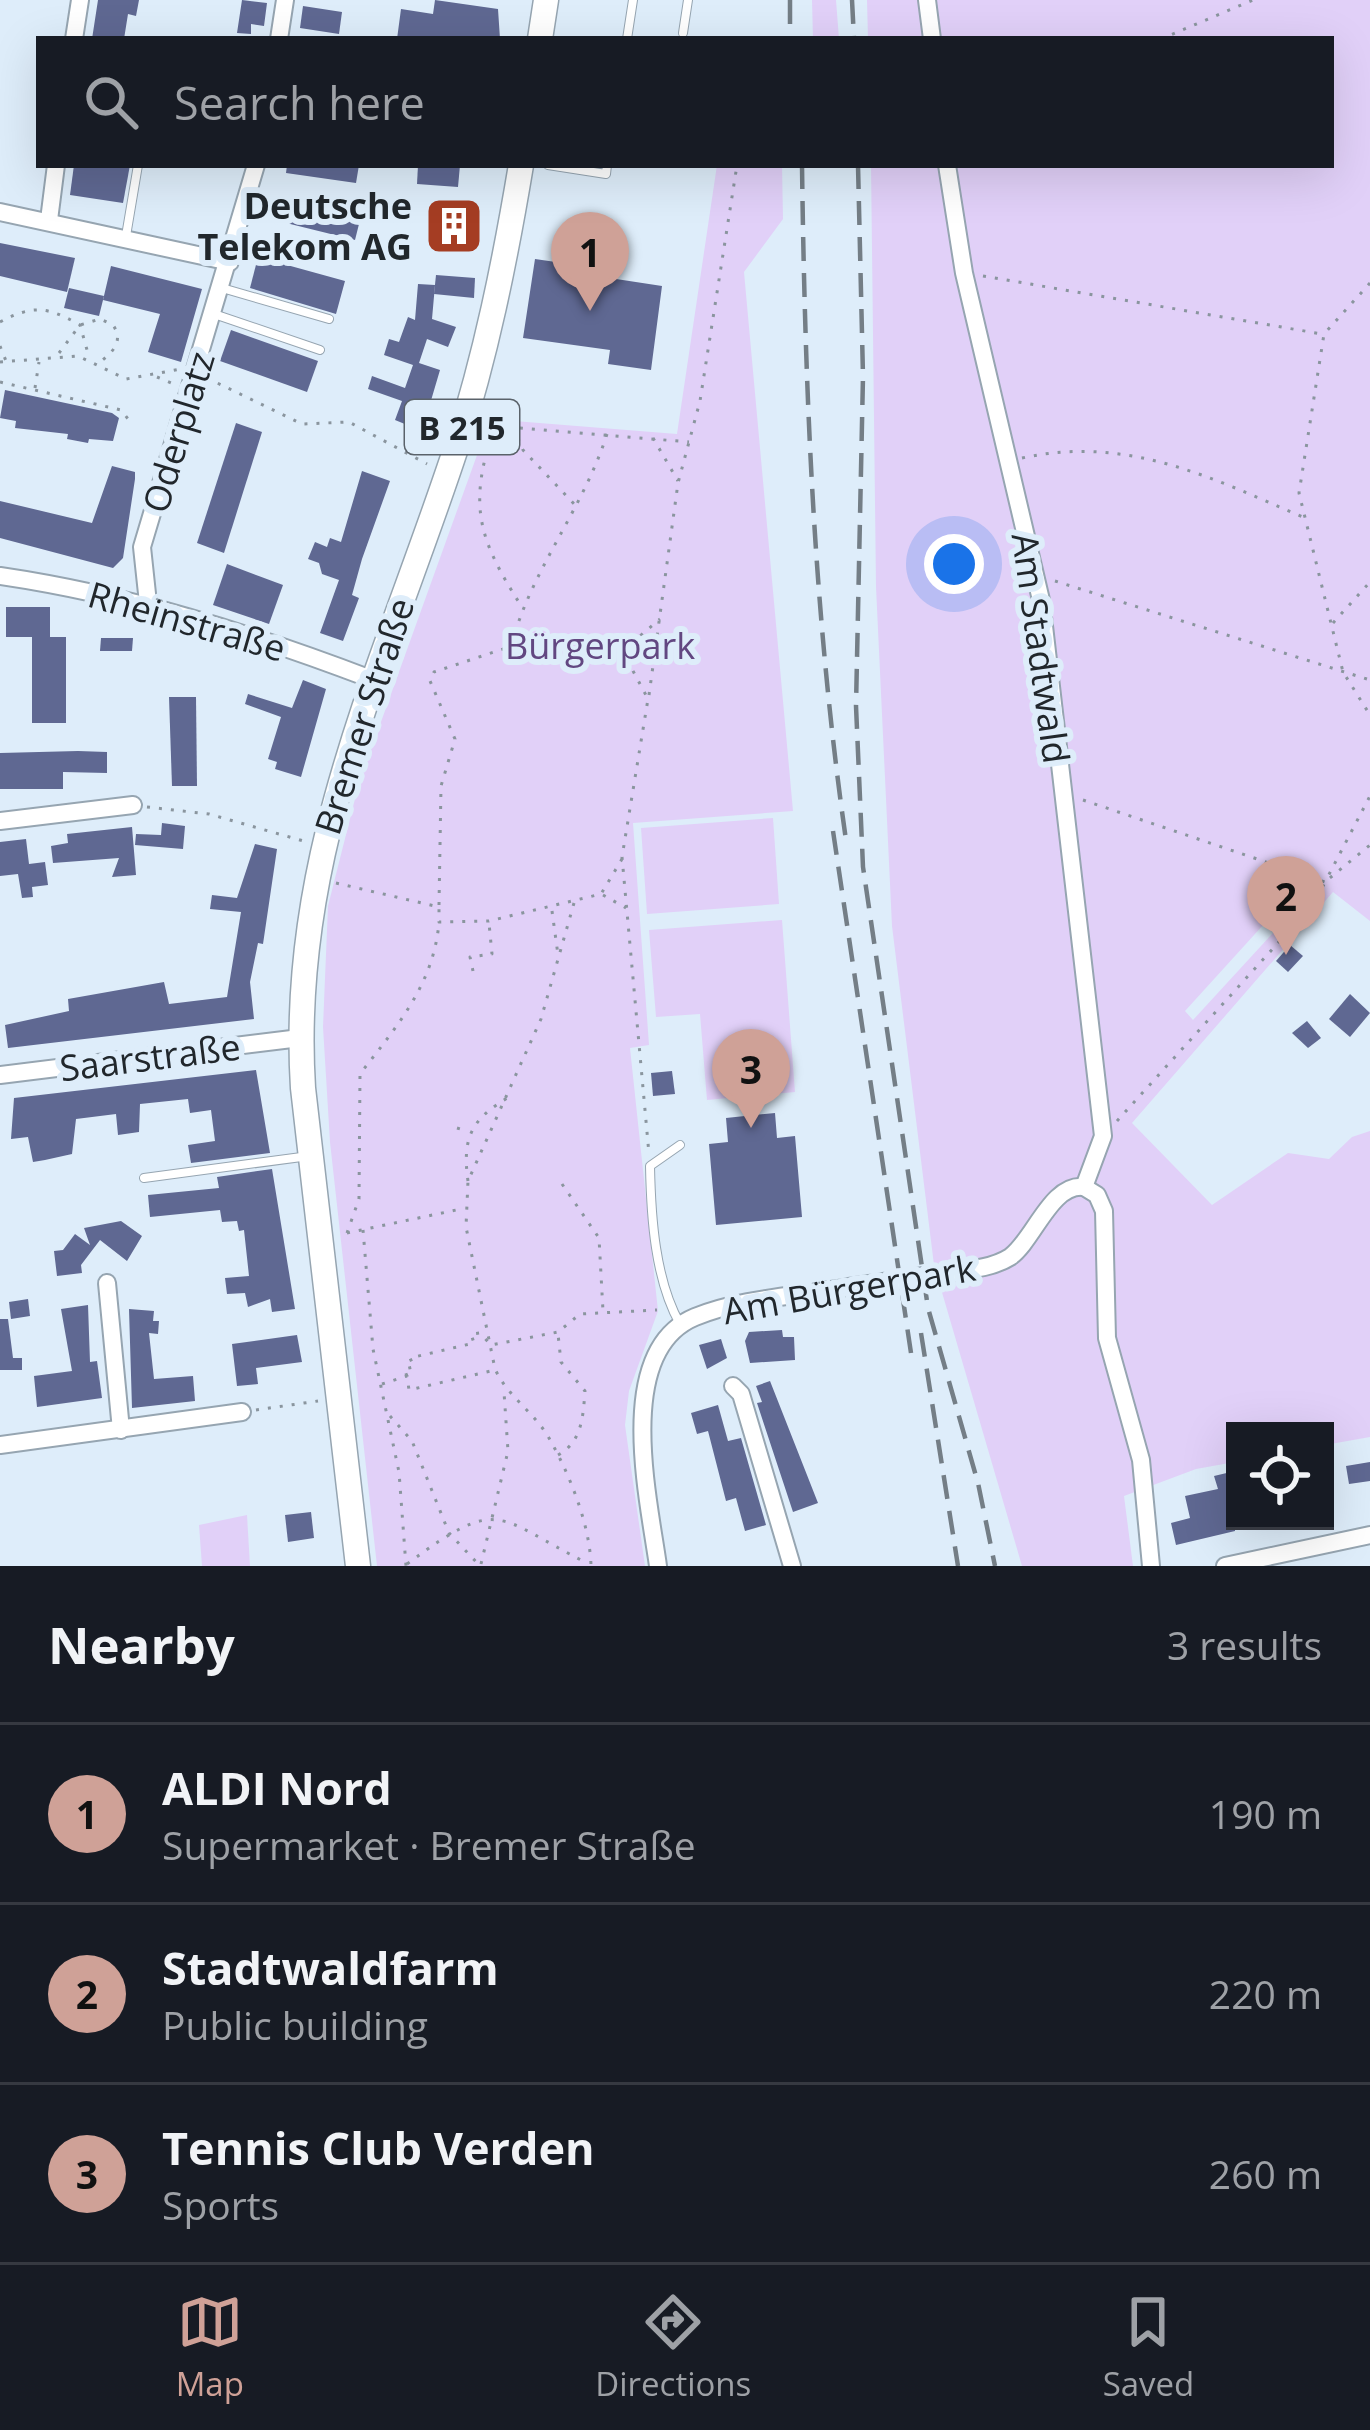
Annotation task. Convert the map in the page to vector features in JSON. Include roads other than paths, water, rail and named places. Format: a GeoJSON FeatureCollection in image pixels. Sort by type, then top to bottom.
{"type":"FeatureCollection","features":[{"type":"Feature","properties":{"kind":"main road"},"geometry":{"type":"LineString","coordinates":[[540,36],[546,0]]}},
{"type":"Feature","properties":{"kind":"main road","name":"Bremer Straße"},"geometry":{"type":"LineString","coordinates":[[358,1566],[300,1038],[321,846],[371,679],[477,381],[519,168]]}},
{"type":"Feature","properties":{"kind":"street"},"geometry":{"type":"LineString","coordinates":[[74,36],[80,0]]}},
{"type":"Feature","properties":{"kind":"street"},"geometry":{"type":"LineString","coordinates":[[279,36],[285,0]]}},
{"type":"Feature","properties":{"kind":"street"},"geometry":{"type":"LineString","coordinates":[[927,0],[932,36]]}},
{"type":"Feature","properties":{"kind":"street"},"geometry":{"type":"LineString","coordinates":[[49,220],[56,168]]}},
{"type":"Feature","properties":{"kind":"street","name":"Oderplatz"},"geometry":{"type":"LineString","coordinates":[[148,604],[142,547],[255,168]]}},
{"type":"Feature","properties":{"kind":"street","name":"Am Stadtwald"},"geometry":{"type":"LineString","coordinates":[[947,168],[964,273],[1036,575],[1103,1136],[1084,1187]]}},
{"type":"Feature","properties":{"kind":"street"},"geometry":{"type":"LineString","coordinates":[[0,212],[230,262]]}},
{"type":"Feature","properties":{"kind":"street","name":"Rheinstraße"},"geometry":{"type":"LineString","coordinates":[[0,576],[148,604],[260,637],[371,679]]}},
{"type":"Feature","properties":{"kind":"street"},"geometry":{"type":"LineString","coordinates":[[0,820],[133,805]]}},
{"type":"Feature","properties":{"kind":"street","name":"Saarstraße"},"geometry":{"type":"LineString","coordinates":[[0,1075],[300,1038]]}},
{"type":"Feature","properties":{"kind":"street"},"geometry":{"type":"LineString","coordinates":[[1084,1187],[1097,1195],[1105,1211],[1107,1338],[1141,1460],[1151,1566]]}},
{"type":"Feature","properties":{"kind":"street","name":"Am Bürgerpark"},"geometry":{"type":"LineString","coordinates":[[658,1566],[640,1434],[656,1360],[676,1316],[985,1267],[1011,1256],[1064,1192],[1084,1187]]}},
{"type":"Feature","properties":{"kind":"street"},"geometry":{"type":"LineString","coordinates":[[107,1283],[122,1430]]}},
{"type":"Feature","properties":{"kind":"street"},"geometry":{"type":"LineString","coordinates":[[733,1386],[741,1394],[792,1566]]}},
{"type":"Feature","properties":{"kind":"street"},"geometry":{"type":"LineString","coordinates":[[0,1445],[242,1412]]}},
{"type":"Feature","properties":{"kind":"street"},"geometry":{"type":"LineString","coordinates":[[1225,1566],[1370,1534]]}},
{"type":"Feature","properties":{"kind":"lane"},"geometry":{"type":"LineString","coordinates":[[627,36],[633,0]]}},
{"type":"Feature","properties":{"kind":"lane"},"geometry":{"type":"LineString","coordinates":[[682,34],[688,0]]}},
{"type":"Feature","properties":{"kind":"lane"},"geometry":{"type":"LineString","coordinates":[[126,238],[138,168]]}},
{"type":"Feature","properties":{"kind":"lane"},"geometry":{"type":"LineString","coordinates":[[567,168],[606,174],[607,168]]}},
{"type":"Feature","properties":{"kind":"lane"},"geometry":{"type":"LineString","coordinates":[[222,288],[329,319]]}},
{"type":"Feature","properties":{"kind":"lane"},"geometry":{"type":"LineString","coordinates":[[214,314],[320,350]]}},
{"type":"Feature","properties":{"kind":"lane"},"geometry":{"type":"LineString","coordinates":[[676,1316],[654,1229],[650,1166],[680,1145]]}},
{"type":"Feature","properties":{"kind":"lane"},"geometry":{"type":"LineString","coordinates":[[144,1178],[311,1156]]}},
{"type":"Feature","properties":{"kind":"railway"},"geometry":{"type":"LineString","coordinates":[[790,0],[790,36]]}},
{"type":"Feature","properties":{"kind":"railway"},"geometry":{"type":"LineString","coordinates":[[852,0],[854,36]]}},
{"type":"Feature","properties":{"kind":"railway"},"geometry":{"type":"LineString","coordinates":[[802,168],[813,507],[826,677],[847,847]]}},
{"type":"Feature","properties":{"kind":"railway"},"geometry":{"type":"LineString","coordinates":[[858,168],[863,376],[856,706],[863,867],[928,1308],[978,1483],[995,1566]]}},
{"type":"Feature","properties":{"kind":"railway"},"geometry":{"type":"LineString","coordinates":[[833,831],[911,1353]]}},
{"type":"Feature","properties":{"kind":"railway"},"geometry":{"type":"LineString","coordinates":[[921,1333],[958,1566]]}},
{"type":"Feature","properties":{"kind":"place","name":"Deutsche Telekom AG"},"geometry":{"type":"Point","coordinates":[454,226]}},
{"type":"Feature","properties":{"kind":"place","name":"ALDI Nord"},"geometry":{"type":"Point","coordinates":[590,311]}},
{"type":"Feature","properties":{"kind":"place","name":"Stadtwaldfarm"},"geometry":{"type":"Point","coordinates":[1286,955]}},
{"type":"Feature","properties":{"kind":"place","name":"Tennis Club Verden"},"geometry":{"type":"Point","coordinates":[751,1128]}},
{"type":"Feature","properties":{"kind":"park label","name":"Bürgerpark"},"geometry":{"type":"Point","coordinates":[600,645]}}]}
